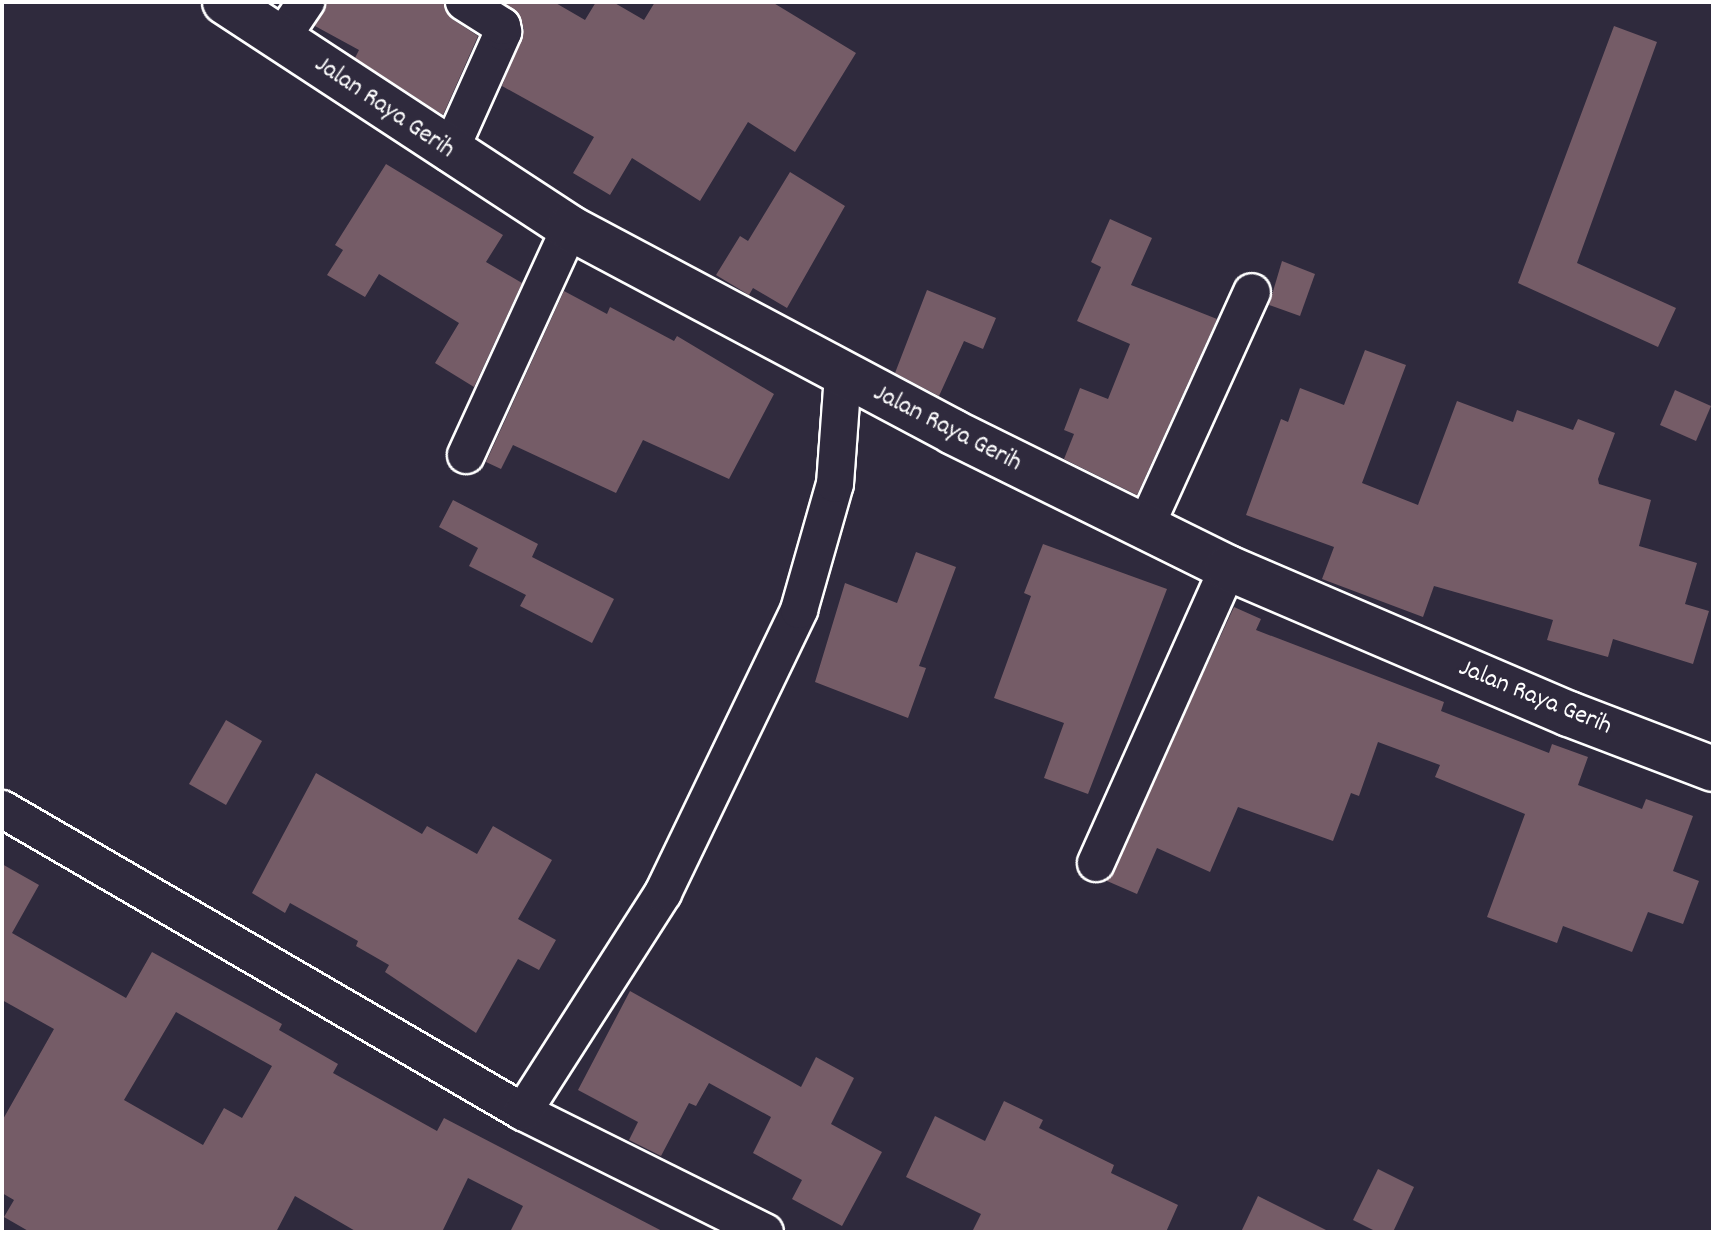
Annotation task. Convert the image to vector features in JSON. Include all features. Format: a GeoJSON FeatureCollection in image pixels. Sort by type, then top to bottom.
{"type":"FeatureCollection","features":[{"type":"Feature","properties":{"kind":"street","name":"Jalan Raya Gerih"},"geometry":{"type":"LineString","coordinates":[[225,2],[449,153],[570,228],[843,375],[1144,530],[1569,714],[1713,769]]}},
{"type":"Feature","properties":{"kind":"street"},"geometry":{"type":"LineString","coordinates":[[281,39],[306,2]]}},
{"type":"Feature","properties":{"kind":"street"},"geometry":{"type":"LineString","coordinates":[[449,153],[503,32],[502,26],[464,2]]}},
{"type":"Feature","properties":{"kind":"street"},"geometry":{"type":"LineString","coordinates":[[466,455],[570,228]]}},
{"type":"Feature","properties":{"kind":"street"},"geometry":{"type":"LineString","coordinates":[[1144,530],[1252,292]]}},
{"type":"Feature","properties":{"kind":"street"},"geometry":{"type":"LineString","coordinates":[[523,1112],[663,893],[799,610],[835,484],[843,375]]}},
{"type":"Feature","properties":{"kind":"street"},"geometry":{"type":"LineString","coordinates":[[1096,863],[1228,568]]}},
{"type":"Feature","properties":{"kind":"street"},"geometry":{"type":"LineString","coordinates":[[2,809],[523,1112],[765,1232]]}},
{"type":"Feature","properties":{"kind":"building"},"geometry":{"type":"Polygon","coordinates":[[[327,2],[443,2],[452,19],[478,36],[443,115],[355,58],[359,50],[315,26],[327,2]]]}},
{"type":"Feature","properties":{"kind":"building"},"geometry":{"type":"Polygon","coordinates":[[[503,2],[554,2],[585,20],[596,2],[613,2],[644,20],[655,2],[772,2],[856,53],[795,152],[748,122],[700,201],[632,158],[610,195],[573,173],[594,137],[502,86],[524,29],[519,14],[503,2]]]}},
{"type":"Feature","properties":{"kind":"building"},"geometry":{"type":"Polygon","coordinates":[[[1614,26],[1657,42],[1577,263],[1676,308],[1658,347],[1518,283],[1614,26]]]}},
{"type":"Feature","properties":{"kind":"building"},"geometry":{"type":"Polygon","coordinates":[[[386,164],[503,235],[486,262],[522,283],[474,387],[435,363],[459,323],[379,274],[365,297],[327,275],[343,250],[335,245],[386,164]]]}},
{"type":"Feature","properties":{"kind":"building"},"geometry":{"type":"Polygon","coordinates":[[[790,172],[845,206],[787,308],[753,288],[749,295],[716,275],[740,236],[748,241],[790,172]]]}},
{"type":"Feature","properties":{"kind":"building"},"geometry":{"type":"Polygon","coordinates":[[[1110,219],[1152,238],[1131,285],[1217,319],[1137,495],[1064,459],[1074,434],[1064,430],[1080,388],[1108,399],[1130,344],[1077,321],[1101,267],[1091,262],[1110,219]]]}},
{"type":"Feature","properties":{"kind":"building"},"geometry":{"type":"Polygon","coordinates":[[[1282,261],[1315,274],[1300,316],[1269,305],[1282,261]]]}},
{"type":"Feature","properties":{"kind":"building"},"geometry":{"type":"Polygon","coordinates":[[[927,290],[996,318],[983,349],[964,341],[939,396],[895,373],[927,290]]]}},
{"type":"Feature","properties":{"kind":"building"},"geometry":{"type":"Polygon","coordinates":[[[564,291],[607,314],[610,307],[674,341],[677,336],[774,394],[729,479],[643,440],[616,493],[513,445],[501,469],[486,462],[564,291]]]}},
{"type":"Feature","properties":{"kind":"building"},"geometry":{"type":"Polygon","coordinates":[[[1365,350],[1406,365],[1362,483],[1418,505],[1457,401],[1513,422],[1517,410],[1573,430],[1578,419],[1615,433],[1598,479],[1599,484],[1651,500],[1639,546],[1697,563],[1685,604],[1709,611],[1693,664],[1613,639],[1608,657],[1547,640],[1553,620],[1434,586],[1423,617],[1322,579],[1334,547],[1246,515],[1281,419],[1288,422],[1300,388],[1344,405],[1365,350]]]}},
{"type":"Feature","properties":{"kind":"building"},"geometry":{"type":"Polygon","coordinates":[[[1675,390],[1711,406],[1696,441],[1660,425],[1675,390]]]}},
{"type":"Feature","properties":{"kind":"building"},"geometry":{"type":"Polygon","coordinates":[[[453,500],[538,544],[532,557],[614,599],[592,643],[520,606],[526,595],[469,566],[478,548],[439,527],[453,500]]]}},
{"type":"Feature","properties":{"kind":"building"},"geometry":{"type":"Polygon","coordinates":[[[1043,544],[1167,589],[1088,794],[1044,778],[1064,723],[994,698],[1031,596],[1024,593],[1043,544]]]}},
{"type":"Feature","properties":{"kind":"building"},"geometry":{"type":"Polygon","coordinates":[[[916,552],[956,567],[919,666],[926,668],[908,718],[815,682],[845,583],[897,603],[916,552]]]}},
{"type":"Feature","properties":{"kind":"building"},"geometry":{"type":"Polygon","coordinates":[[[1234,607],[1261,619],[1256,630],[1444,702],[1441,711],[1549,753],[1552,744],[1588,757],[1578,785],[1642,809],[1646,799],[1693,816],[1673,871],[1699,881],[1683,924],[1648,912],[1632,952],[1563,926],[1557,943],[1487,917],[1525,814],[1435,777],[1440,765],[1378,742],[1359,796],[1351,793],[1333,841],[1238,807],[1210,872],[1157,848],[1137,894],[1107,881],[1234,607]]]}},
{"type":"Feature","properties":{"kind":"building"},"geometry":{"type":"Polygon","coordinates":[[[226,720],[262,741],[226,805],[189,784],[226,720]]]}},
{"type":"Feature","properties":{"kind":"building"},"geometry":{"type":"Polygon","coordinates":[[[316,773],[422,834],[427,826],[477,854],[493,826],[552,860],[518,919],[556,940],[539,970],[518,959],[476,1033],[385,972],[389,965],[356,946],[358,941],[290,903],[285,913],[252,893],[316,773]]]}},
{"type":"Feature","properties":{"kind":"building"},"geometry":{"type":"Polygon","coordinates":[[[2,864],[39,885],[12,933],[126,998],[152,952],[282,1024],[279,1030],[338,1064],[333,1073],[437,1131],[444,1118],[664,1232],[510,1232],[523,1206],[468,1178],[442,1232],[357,1232],[295,1196],[276,1232],[30,1232],[4,1217],[14,1200],[2,1193],[2,1121],[54,1029],[2,1000],[2,864]],[[176,1012],[124,1100],[203,1145],[224,1108],[242,1118],[272,1066],[176,1012]]]}},
{"type":"Feature","properties":{"kind":"building"},"geometry":{"type":"Polygon","coordinates":[[[630,991],[801,1087],[816,1057],[854,1078],[831,1124],[882,1152],[842,1226],[792,1199],[802,1180],[753,1153],[771,1117],[709,1083],[696,1106],[689,1103],[661,1156],[629,1140],[638,1122],[578,1090],[630,991]]]}},
{"type":"Feature","properties":{"kind":"building"},"geometry":{"type":"Polygon","coordinates":[[[1004,1101],[1043,1120],[1039,1128],[1114,1165],[1111,1173],[1178,1205],[1166,1232],[972,1232],[981,1214],[906,1177],[935,1116],[985,1141],[1004,1101]]]}},
{"type":"Feature","properties":{"kind":"building"},"geometry":{"type":"Polygon","coordinates":[[[1378,1169],[1414,1187],[1393,1232],[1377,1232],[1353,1220],[1378,1169]]]}},
{"type":"Feature","properties":{"kind":"building"},"geometry":{"type":"Polygon","coordinates":[[[1258,1196],[1330,1232],[1241,1232],[1258,1196]]]}}]}
